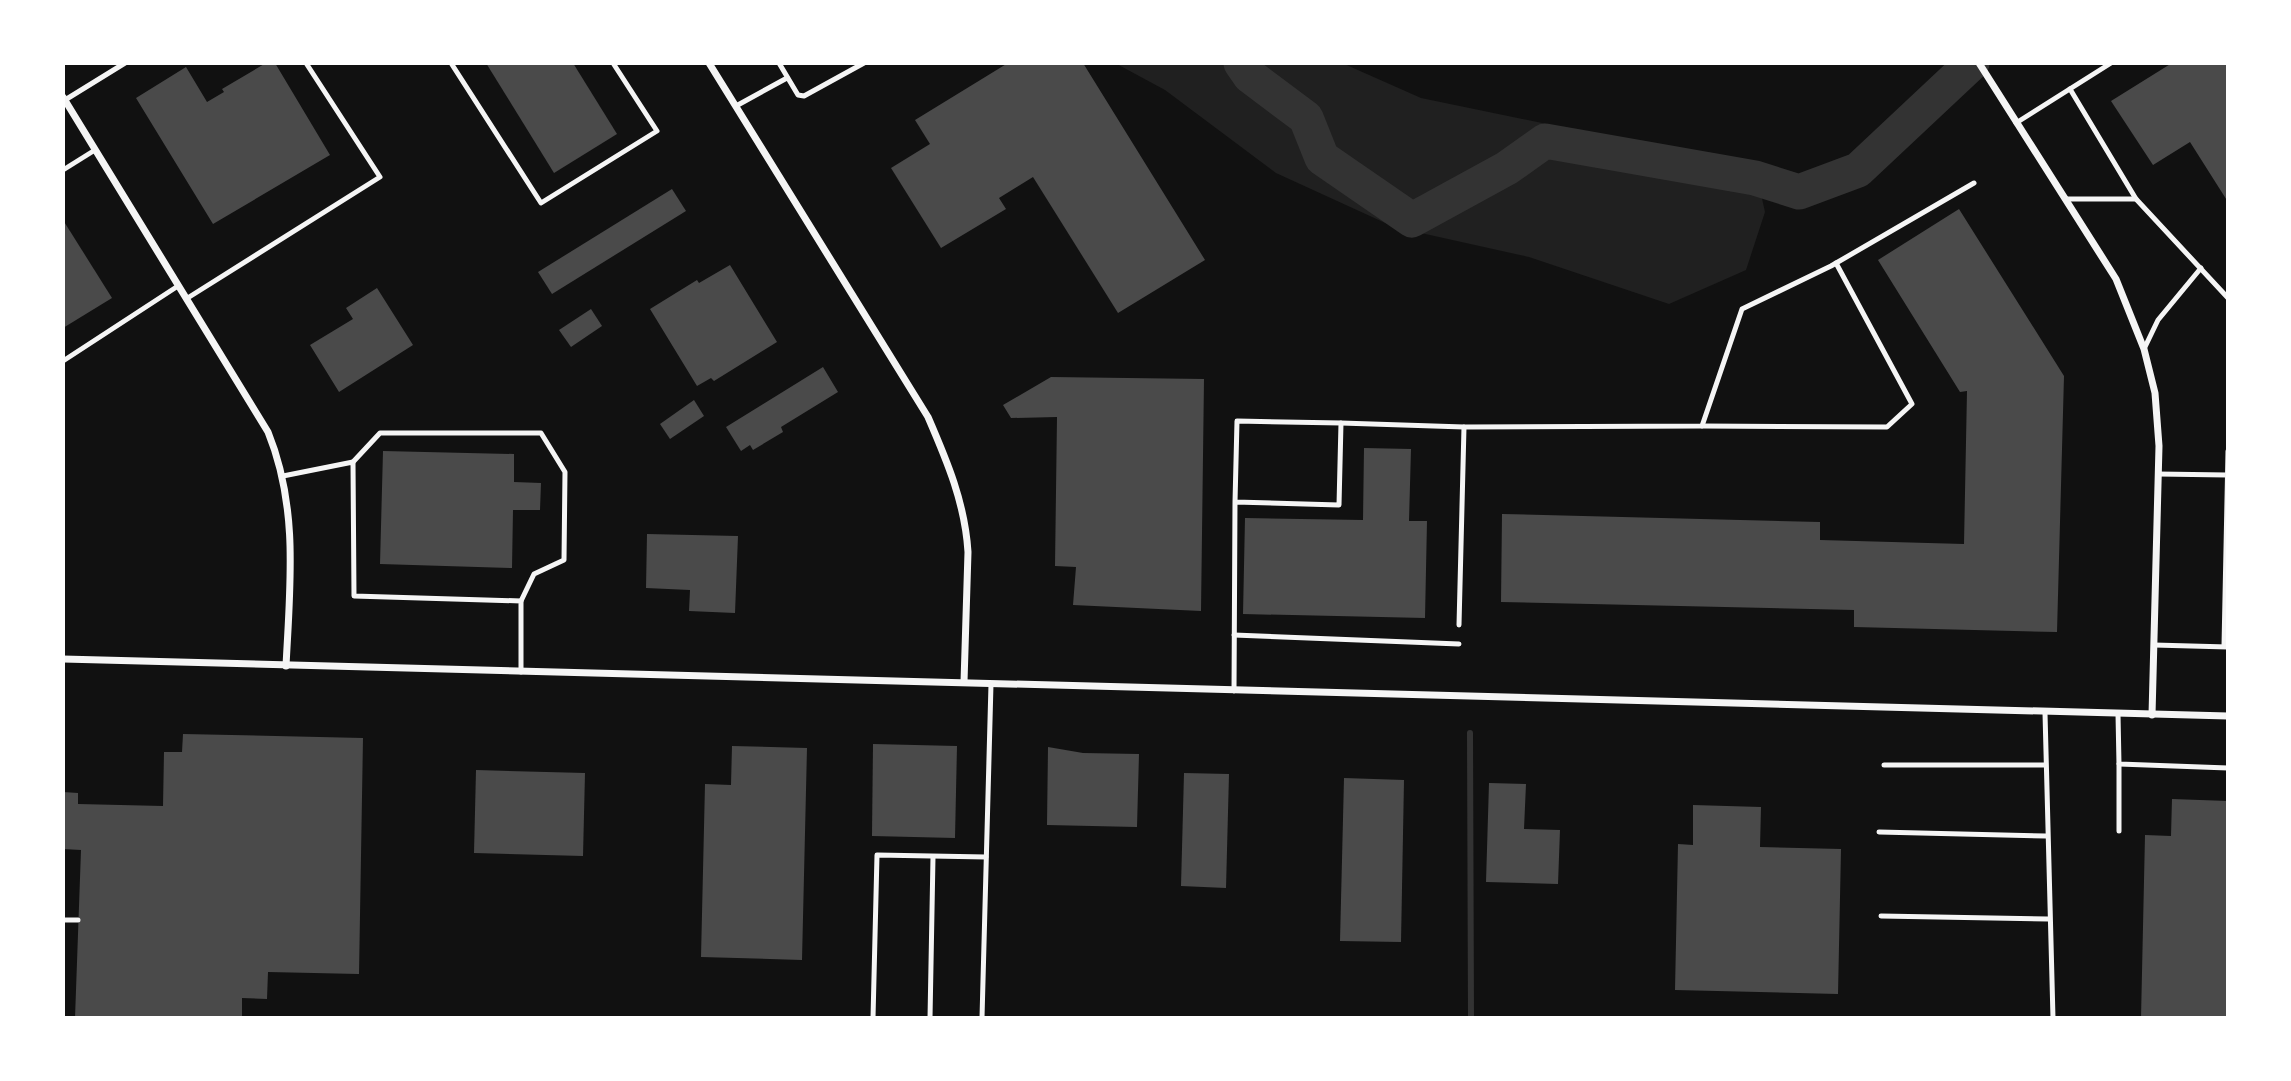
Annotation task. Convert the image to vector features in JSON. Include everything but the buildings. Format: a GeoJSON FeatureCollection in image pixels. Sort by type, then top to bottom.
{"type":"FeatureCollection","features":[{"type":"Feature","properties":{"kind":"street"},"geometry":{"type":"LineString","coordinates":[[709,63],[928,417],[953,475],[967,531],[964,682]]}},
{"type":"Feature","properties":{"kind":"street"},"geometry":{"type":"LineString","coordinates":[[1979,63],[2116,279],[2144,349],[2155,393],[2158,474],[2152,715]]}},
{"type":"Feature","properties":{"kind":"street"},"geometry":{"type":"LineString","coordinates":[[64,99],[268,432],[283,476],[292,541],[286,666]]}},
{"type":"Feature","properties":{"kind":"street"},"geometry":{"type":"LineString","coordinates":[[63,659],[1234,691],[1565,696],[2045,713],[2228,716]]}},
{"type":"Feature","properties":{"kind":"lane"},"geometry":{"type":"LineString","coordinates":[[186,299],[380,177],[306,63]]}},
{"type":"Feature","properties":{"kind":"lane"},"geometry":{"type":"LineString","coordinates":[[451,63],[541,203],[657,131],[613,63]]}},
{"type":"Feature","properties":{"kind":"lane"},"geometry":{"type":"LineString","coordinates":[[779,63],[798,95],[804,96],[864,63]]}},
{"type":"Feature","properties":{"kind":"lane"},"geometry":{"type":"LineString","coordinates":[[2017,122],[2111,63]]}},
{"type":"Feature","properties":{"kind":"lane"},"geometry":{"type":"LineString","coordinates":[[64,99],[121,64]]}},
{"type":"Feature","properties":{"kind":"lane"},"geometry":{"type":"LineString","coordinates":[[736,106],[787,78]]}},
{"type":"Feature","properties":{"kind":"lane"},"geometry":{"type":"LineString","coordinates":[[2070,89],[2136,199],[2228,298]]}},
{"type":"Feature","properties":{"kind":"lane"},"geometry":{"type":"LineString","coordinates":[[63,170],[95,150]]}},
{"type":"Feature","properties":{"kind":"lane"},"geometry":{"type":"LineString","coordinates":[[1702,426],[1742,309],[1836,263],[1974,183]]}},
{"type":"Feature","properties":{"kind":"lane"},"geometry":{"type":"LineString","coordinates":[[2065,199],[2136,199]]}},
{"type":"Feature","properties":{"kind":"lane"},"geometry":{"type":"LineString","coordinates":[[1234,691],[1237,421],[1464,427],[1887,427],[1912,404],[1836,263]]}},
{"type":"Feature","properties":{"kind":"lane"},"geometry":{"type":"LineString","coordinates":[[2144,349],[2158,320],[2201,268]]}},
{"type":"Feature","properties":{"kind":"lane"},"geometry":{"type":"LineString","coordinates":[[63,361],[178,286]]}},
{"type":"Feature","properties":{"kind":"lane"},"geometry":{"type":"LineString","coordinates":[[1235,502],[1339,505],[1341,424]]}},
{"type":"Feature","properties":{"kind":"lane"},"geometry":{"type":"LineString","coordinates":[[1459,625],[1464,427]]}},
{"type":"Feature","properties":{"kind":"lane"},"geometry":{"type":"LineString","coordinates":[[283,476],[353,462],[380,433],[541,433],[565,472],[564,560],[534,574],[521,601],[521,672]]}},
{"type":"Feature","properties":{"kind":"lane"},"geometry":{"type":"LineString","coordinates":[[2154,645],[2226,647],[2228,451]]}},
{"type":"Feature","properties":{"kind":"lane"},"geometry":{"type":"LineString","coordinates":[[353,462],[354,596],[521,601]]}},
{"type":"Feature","properties":{"kind":"lane"},"geometry":{"type":"LineString","coordinates":[[2158,474],[2227,475]]}},
{"type":"Feature","properties":{"kind":"lane"},"geometry":{"type":"LineString","coordinates":[[1234,635],[1459,644]]}},
{"type":"Feature","properties":{"kind":"lane"},"geometry":{"type":"LineString","coordinates":[[982,1018],[991,684]]}},
{"type":"Feature","properties":{"kind":"lane"},"geometry":{"type":"LineString","coordinates":[[2045,713],[2048,919],[2053,1018]]}},
{"type":"Feature","properties":{"kind":"lane"},"geometry":{"type":"LineString","coordinates":[[2118,715],[2119,831]]}},
{"type":"Feature","properties":{"kind":"lane"},"geometry":{"type":"LineString","coordinates":[[2119,764],[2228,768]]}},
{"type":"Feature","properties":{"kind":"lane"},"geometry":{"type":"LineString","coordinates":[[1884,765],[2045,765]]}},
{"type":"Feature","properties":{"kind":"lane"},"geometry":{"type":"LineString","coordinates":[[1880,832],[2046,836]]}},
{"type":"Feature","properties":{"kind":"lane"},"geometry":{"type":"LineString","coordinates":[[873,1018],[877,855],[986,857]]}},
{"type":"Feature","properties":{"kind":"lane"},"geometry":{"type":"LineString","coordinates":[[930,1018],[933,857]]}},
{"type":"Feature","properties":{"kind":"lane"},"geometry":{"type":"LineString","coordinates":[[1881,916],[2048,919]]}},
{"type":"Feature","properties":{"kind":"lane"},"geometry":{"type":"LineString","coordinates":[[63,920],[78,920]]}},
{"type":"Feature","properties":{"kind":"shaded area"},"geometry":{"type":"Polygon","coordinates":[[[1115,63],[1342,63],[1421,98],[1755,167],[1765,212],[1746,270],[1669,304],[1529,257],[1394,227],[1276,173],[1165,90],[1115,63]]]}},
{"type":"Feature","properties":{"kind":"waterway"},"geometry":{"type":"LineString","coordinates":[[1241,63],[1250,76],[1306,118],[1322,158],[1412,220],[1507,168],[1545,141],[1755,178],[1799,192],[1858,170],[1972,63]]}},
{"type":"Feature","properties":{"kind":"waterway"},"geometry":{"type":"LineString","coordinates":[[1470,733],[1471,1018]]}}]}
